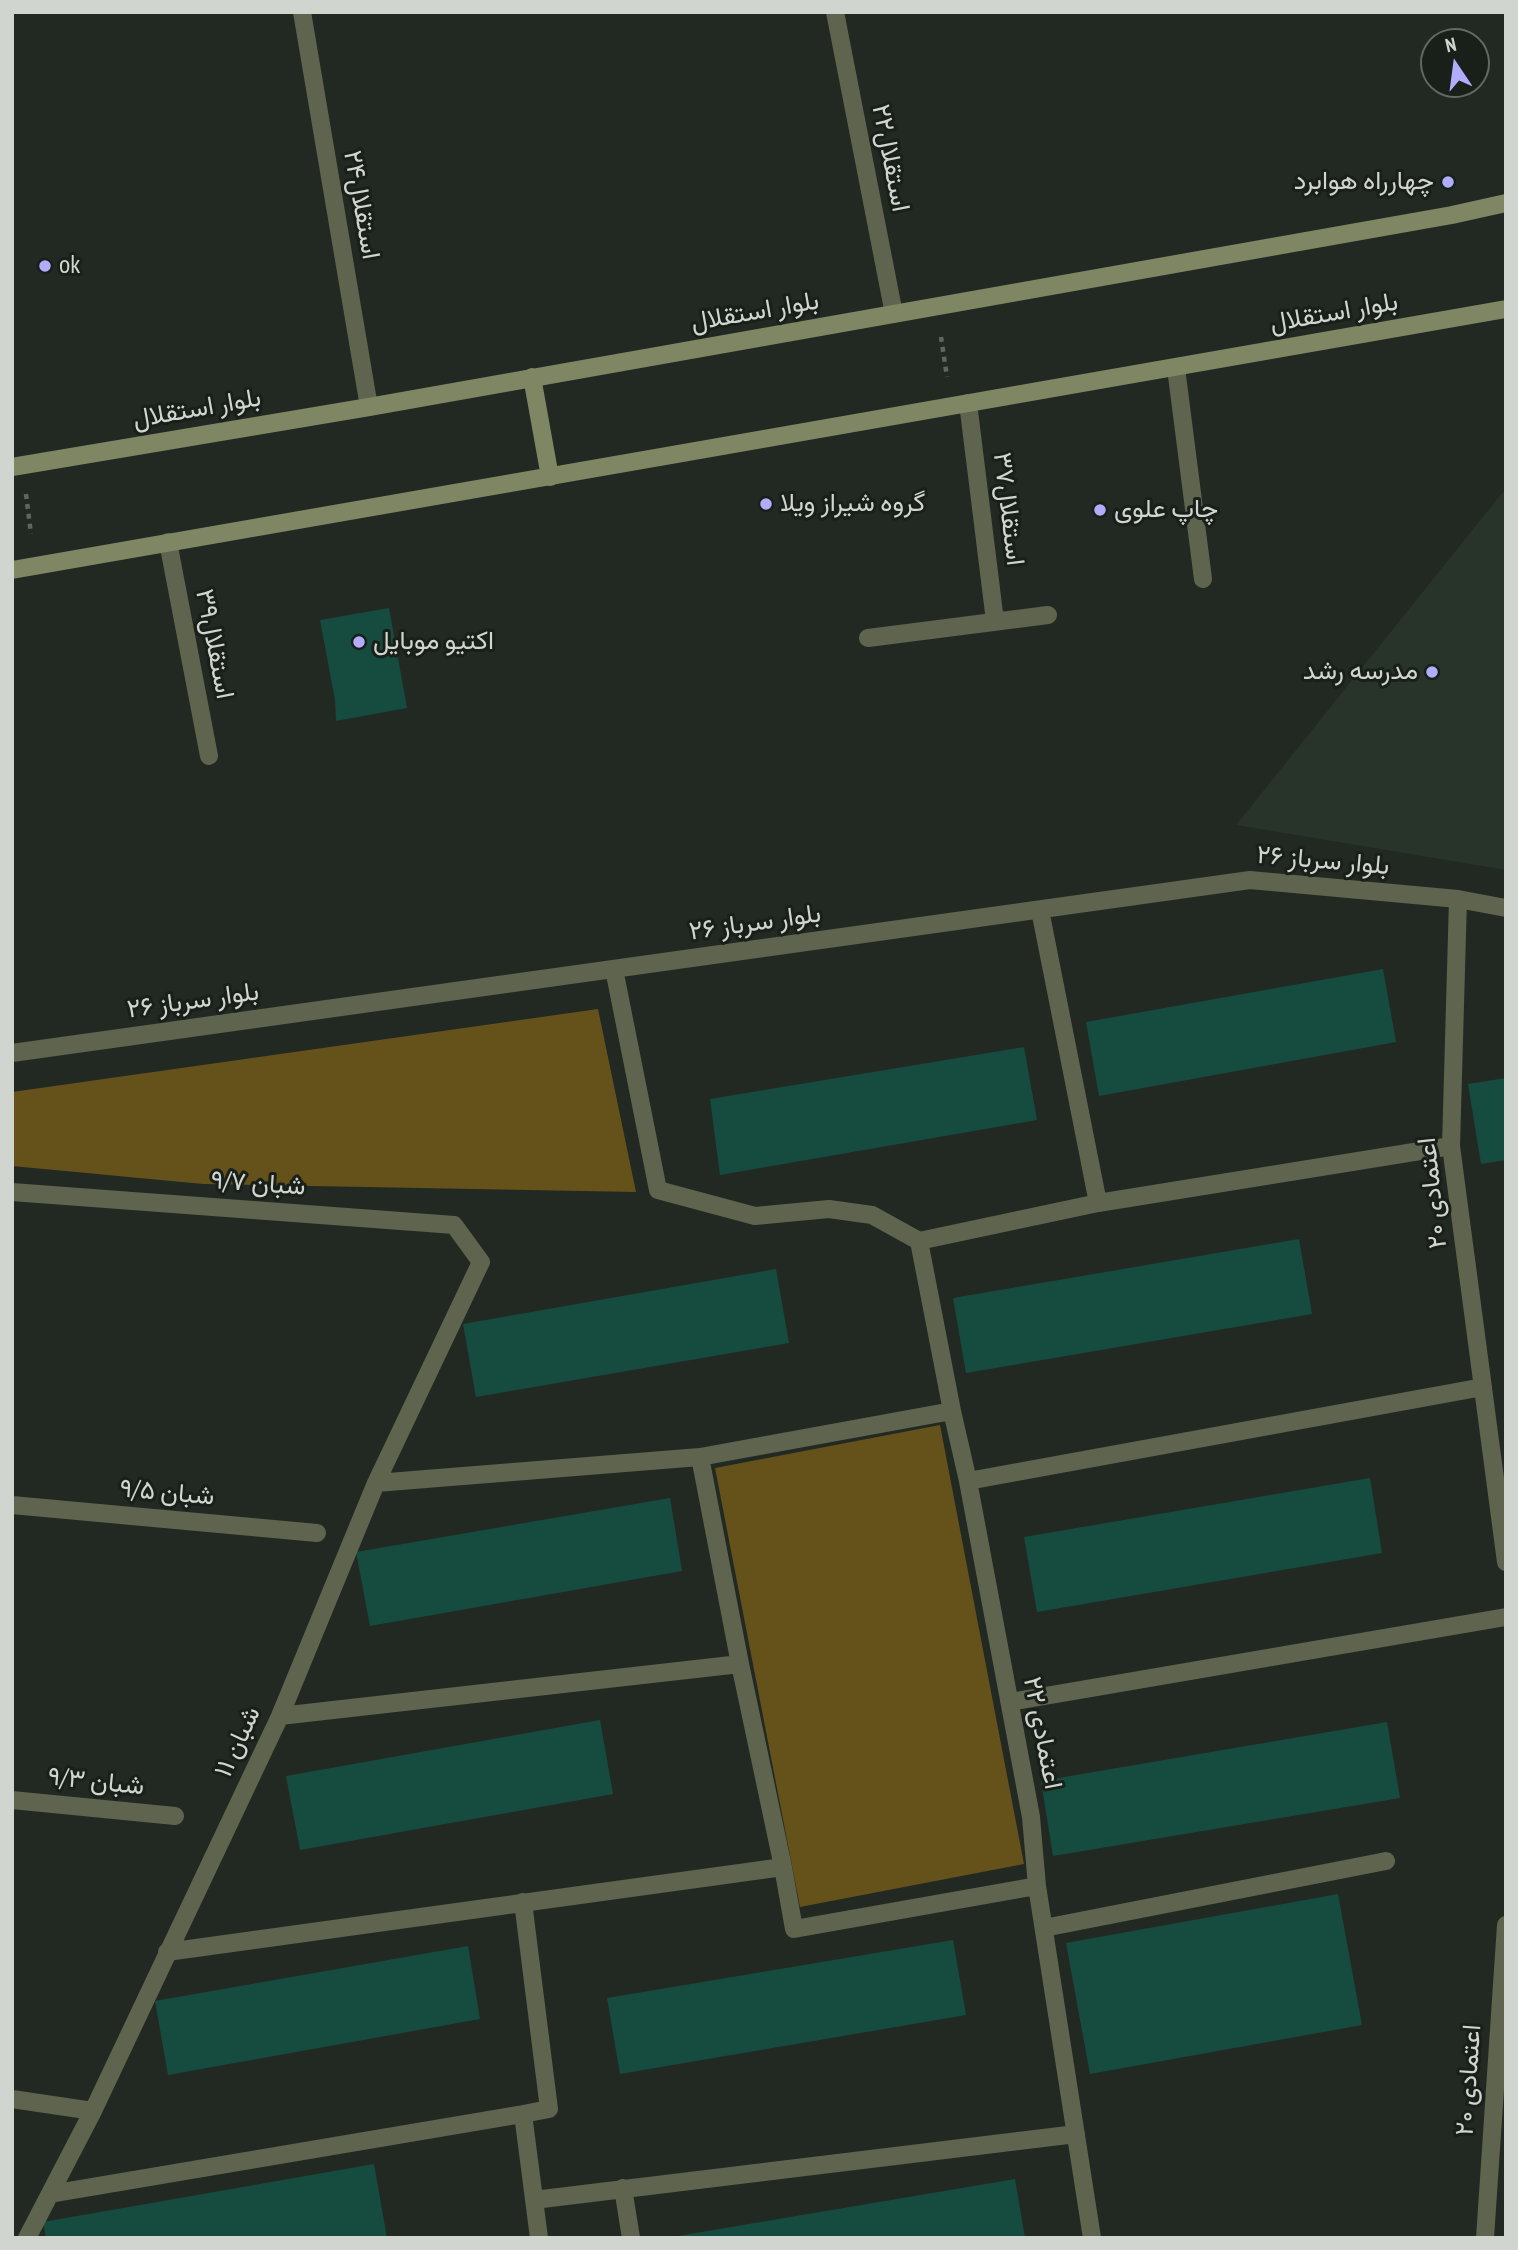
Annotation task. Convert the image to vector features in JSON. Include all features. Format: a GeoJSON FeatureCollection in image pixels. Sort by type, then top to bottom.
{"type":"FeatureCollection","features":[{"type":"Feature","properties":{"kind":"main road","name":"بلوار استقلال"},"geometry":{"type":"LineString","coordinates":[[17,466],[369,407],[1452,215],[1506,203]]}},
{"type":"Feature","properties":{"kind":"main road","name":"بلوار استقلال"},"geometry":{"type":"LineString","coordinates":[[12,570],[1506,309]]}},
{"type":"Feature","properties":{"kind":"main road"},"geometry":{"type":"LineString","coordinates":[[532,377],[550,477]]}},
{"type":"Feature","properties":{"kind":"street","name":"استقلال۲۴"},"geometry":{"type":"LineString","coordinates":[[302,12],[369,407]]}},
{"type":"Feature","properties":{"kind":"street","name":"استقلال۲۲"},"geometry":{"type":"LineString","coordinates":[[835,12],[894,314]]}},
{"type":"Feature","properties":{"kind":"street"},"geometry":{"type":"LineString","coordinates":[[1175,368],[1203,579]]}},
{"type":"Feature","properties":{"kind":"street","name":"استقلال۳۷"},"geometry":{"type":"LineString","coordinates":[[960,404],[995,621]]}},
{"type":"Feature","properties":{"kind":"street","name":"استقلال۳۹"},"geometry":{"type":"LineString","coordinates":[[168,542],[209,756]]}},
{"type":"Feature","properties":{"kind":"street"},"geometry":{"type":"LineString","coordinates":[[868,638],[1048,615]]}},
{"type":"Feature","properties":{"kind":"street","name":"۲۶ بلوار سرباز"},"geometry":{"type":"LineString","coordinates":[[12,1053],[1250,880],[1458,899],[1506,908]]}},
{"type":"Feature","properties":{"kind":"street","name":"۲۰ اعتمادی"},"geometry":{"type":"LineString","coordinates":[[1458,899],[1451,1146],[1506,1562]]}},
{"type":"Feature","properties":{"kind":"street"},"geometry":{"type":"LineString","coordinates":[[1040,910],[1098,1203]]}},
{"type":"Feature","properties":{"kind":"street"},"geometry":{"type":"LineString","coordinates":[[614,969],[658,1190],[755,1216],[829,1209],[872,1215],[919,1241],[1098,1203],[1451,1146]]}},
{"type":"Feature","properties":{"kind":"street","name":"۹/۷ شبان"},"geometry":{"type":"LineString","coordinates":[[12,1192],[453,1225],[481,1262]]}},
{"type":"Feature","properties":{"kind":"street","name":"۲۲ اعتمادی"},"geometry":{"type":"LineString","coordinates":[[919,1241],[968,1481],[1031,1817],[1037,1886],[1092,2238]]}},
{"type":"Feature","properties":{"kind":"street","name":"۱۱ شبان"},"geometry":{"type":"LineString","coordinates":[[27,2238],[93,2111],[280,1716],[376,1483],[481,1262]]}},
{"type":"Feature","properties":{"kind":"street"},"geometry":{"type":"LineString","coordinates":[[968,1481],[1483,1387]]}},
{"type":"Feature","properties":{"kind":"street"},"geometry":{"type":"LineString","coordinates":[[376,1483],[700,1457],[952,1411]]}},
{"type":"Feature","properties":{"kind":"street"},"geometry":{"type":"LineString","coordinates":[[700,1457],[794,1929],[1037,1886]]}},
{"type":"Feature","properties":{"kind":"street","name":"۹/۵ شبان"},"geometry":{"type":"LineString","coordinates":[[12,1505],[317,1533]]}},
{"type":"Feature","properties":{"kind":"street"},"geometry":{"type":"LineString","coordinates":[[1010,1702],[1506,1617]]}},
{"type":"Feature","properties":{"kind":"street"},"geometry":{"type":"LineString","coordinates":[[280,1716],[740,1664]]}},
{"type":"Feature","properties":{"kind":"street","name":"۹/۳ شبان"},"geometry":{"type":"LineString","coordinates":[[12,1800],[175,1816]]}},
{"type":"Feature","properties":{"kind":"street"},"geometry":{"type":"LineString","coordinates":[[1044,1928],[1386,1861]]}},
{"type":"Feature","properties":{"kind":"street"},"geometry":{"type":"LineString","coordinates":[[167,1952],[783,1867]]}},
{"type":"Feature","properties":{"kind":"street"},"geometry":{"type":"LineString","coordinates":[[50,2193],[550,2109],[523,1902]]}},
{"type":"Feature","properties":{"kind":"street","name":"۲۰ اعتمادی"},"geometry":{"type":"LineString","coordinates":[[1485,2238],[1506,1925]]}},
{"type":"Feature","properties":{"kind":"street"},"geometry":{"type":"LineString","coordinates":[[12,2099],[93,2111]]}},
{"type":"Feature","properties":{"kind":"street"},"geometry":{"type":"LineString","coordinates":[[523,2114],[539,2238]]}},
{"type":"Feature","properties":{"kind":"street"},"geometry":{"type":"LineString","coordinates":[[534,2200],[1076,2134]]}},
{"type":"Feature","properties":{"kind":"street"},"geometry":{"type":"LineString","coordinates":[[623,2189],[631,2238]]}},
{"type":"Feature","properties":{"kind":"path"},"geometry":{"type":"LineString","coordinates":[[936,306],[960,404]]}},
{"type":"Feature","properties":{"kind":"path"},"geometry":{"type":"LineString","coordinates":[[17,466],[36,566]]}},
{"type":"Feature","properties":{"kind":"shaded area","name":"مدرسه رشد"},"geometry":{"type":"Polygon","coordinates":[[[1506,490],[1506,870],[1236,825],[1502,493],[1506,490]]]}},
{"type":"Feature","properties":{"kind":"shaded area"},"geometry":{"type":"Polygon","coordinates":[[[598,1009],[636,1192],[203,1184],[12,1166],[12,1092],[598,1009]]]}},
{"type":"Feature","properties":{"kind":"shaded area"},"geometry":{"type":"Polygon","coordinates":[[[940,1425],[1024,1864],[800,1907],[715,1468],[940,1425]]]}},
{"type":"Feature","properties":{"kind":"building","name":"اکتیو موبایل"},"geometry":{"type":"Polygon","coordinates":[[[389,608],[407,708],[336,721],[335,700],[320,620],[389,608]]]}},
{"type":"Feature","properties":{"kind":"building"},"geometry":{"type":"Polygon","coordinates":[[[1383,969],[1396,1042],[1099,1096],[1086,1022],[1383,969]]]}},
{"type":"Feature","properties":{"kind":"building"},"geometry":{"type":"Polygon","coordinates":[[[1024,1047],[1037,1120],[720,1175],[710,1099],[1024,1047]]]}},
{"type":"Feature","properties":{"kind":"building"},"geometry":{"type":"Polygon","coordinates":[[[1506,1078],[1506,1160],[1481,1164],[1468,1084],[1506,1078]]]}},
{"type":"Feature","properties":{"kind":"building"},"geometry":{"type":"Polygon","coordinates":[[[1299,1239],[1312,1314],[966,1373],[953,1298],[1299,1239]]]}},
{"type":"Feature","properties":{"kind":"building"},"geometry":{"type":"Polygon","coordinates":[[[776,1269],[789,1343],[476,1397],[463,1324],[776,1269]]]}},
{"type":"Feature","properties":{"kind":"building"},"geometry":{"type":"Polygon","coordinates":[[[1370,1478],[1382,1553],[1037,1612],[1024,1537],[1370,1478]]]}},
{"type":"Feature","properties":{"kind":"building"},"geometry":{"type":"Polygon","coordinates":[[[670,1498],[682,1571],[370,1626],[356,1552],[670,1498]]]}},
{"type":"Feature","properties":{"kind":"building"},"geometry":{"type":"Polygon","coordinates":[[[600,1720],[613,1794],[300,1850],[286,1776],[600,1720]]]}},
{"type":"Feature","properties":{"kind":"building"},"geometry":{"type":"Polygon","coordinates":[[[1387,1722],[1400,1798],[1053,1856],[1041,1781],[1387,1722]]]}},
{"type":"Feature","properties":{"kind":"building"},"geometry":{"type":"Polygon","coordinates":[[[1338,1894],[1362,2025],[1090,2074],[1066,1943],[1338,1894]]]}},
{"type":"Feature","properties":{"kind":"building"},"geometry":{"type":"Polygon","coordinates":[[[953,1940],[966,2015],[620,2074],[607,1998],[953,1940]]]}},
{"type":"Feature","properties":{"kind":"building"},"geometry":{"type":"Polygon","coordinates":[[[468,1946],[480,2019],[168,2075],[155,2001],[468,1946]]]}},
{"type":"Feature","properties":{"kind":"building"},"geometry":{"type":"Polygon","coordinates":[[[374,2164],[387,2238],[46,2238],[43,2222],[374,2164]]]}},
{"type":"Feature","properties":{"kind":"building"},"geometry":{"type":"Polygon","coordinates":[[[1015,2179],[1025,2238],[678,2238],[678,2236],[1015,2179]]]}},
{"type":"Feature","properties":{"kind":"place","name":"چهارراه هوابرد"},"geometry":{"type":"Point","coordinates":[1448,182]}},
{"type":"Feature","properties":{"kind":"place","name":"ok"},"geometry":{"type":"Point","coordinates":[45,266]}},
{"type":"Feature","properties":{"kind":"place","name":"گروه شیراز ویلا"},"geometry":{"type":"Point","coordinates":[766,504]}},
{"type":"Feature","properties":{"kind":"place","name":"چاپ علوی"},"geometry":{"type":"Point","coordinates":[1100,510]}},
{"type":"Feature","properties":{"kind":"place","name":"اکتیو موبایل"},"geometry":{"type":"Point","coordinates":[359,642]}},
{"type":"Feature","properties":{"kind":"place","name":"مدرسه رشد"},"geometry":{"type":"Point","coordinates":[1432,672]}}]}
